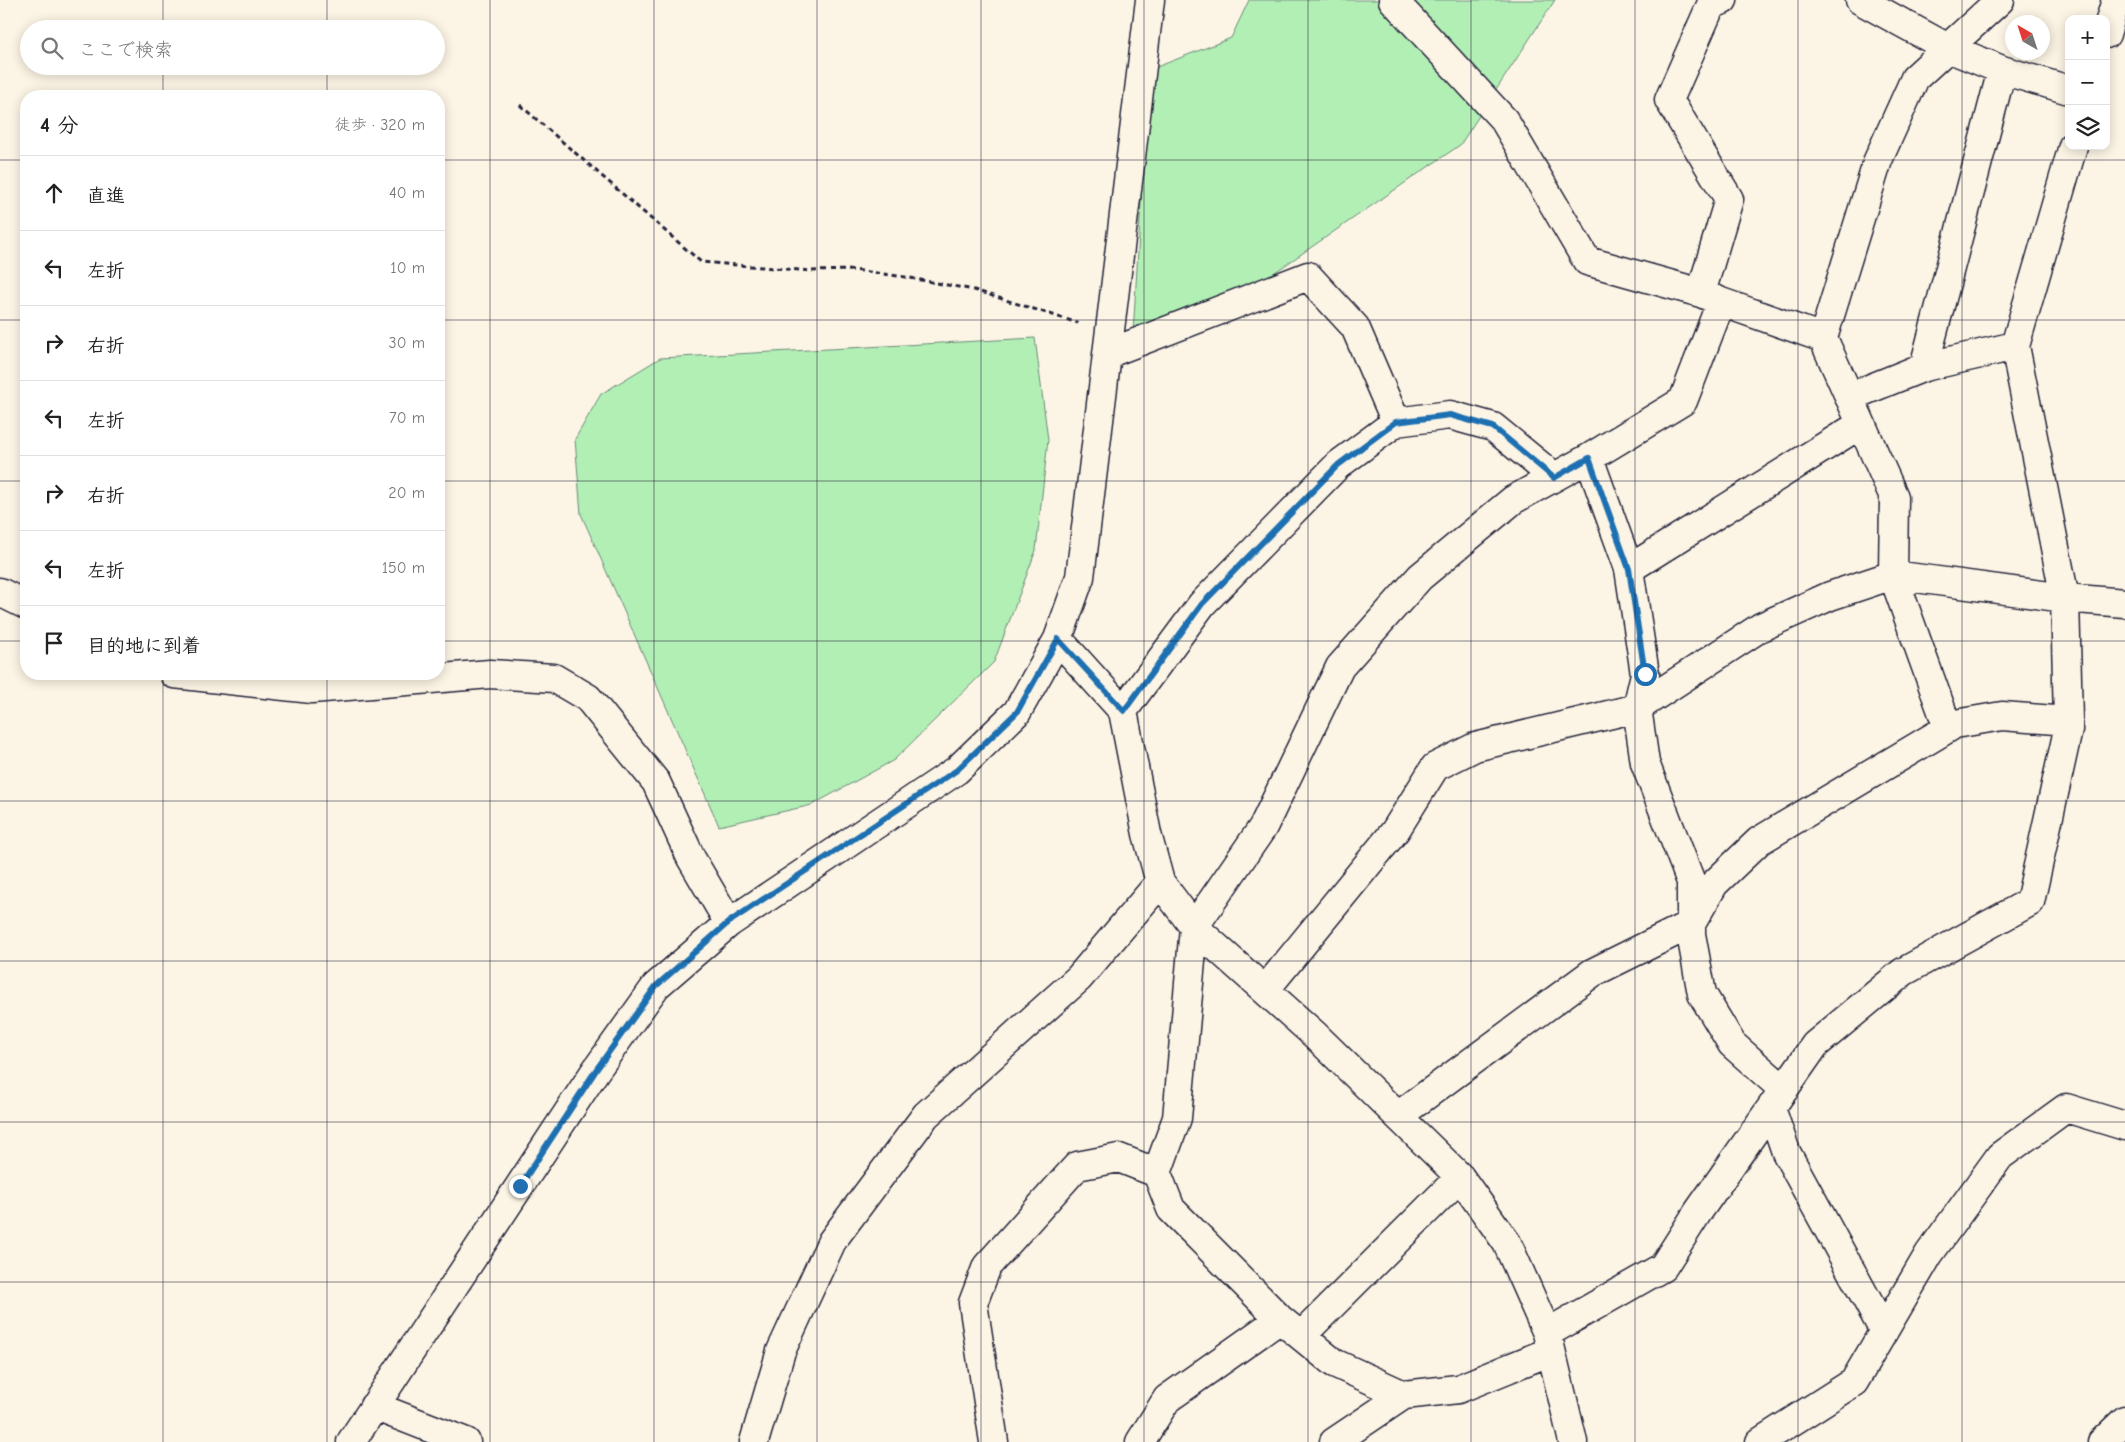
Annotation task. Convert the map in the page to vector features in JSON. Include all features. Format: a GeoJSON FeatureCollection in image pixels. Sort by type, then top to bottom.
{"type":"FeatureCollection","features":[{"type":"Feature","properties":{"kind":"street"},"geometry":{"type":"LineString","coordinates":[[351,1442],[596,1070],[656,986],[729,922],[957,770],[1017,712],[1058,639],[1080,577],[1150,0]]}},
{"type":"Feature","properties":{"kind":"street"},"geometry":{"type":"LineString","coordinates":[[1393,0],[1504,120],[1587,261],[1711,297],[1823,338]]}},
{"type":"Feature","properties":{"kind":"street"},"geometry":{"type":"LineString","coordinates":[[1404,1395],[1334,1363],[1280,1319],[1171,1209],[1157,1173],[1177,1118],[1194,927],[1263,827],[1340,667],[1420,576],[1514,500],[1589,458],[1683,401],[1711,297],[1729,199],[1669,100],[1711,5],[1723,0]]}},
{"type":"Feature","properties":{"kind":"street"},"geometry":{"type":"LineString","coordinates":[[1860,0],[1948,48],[2002,70],[2065,89]]}},
{"type":"Feature","properties":{"kind":"street"},"geometry":{"type":"LineString","coordinates":[[1948,728],[1893,575],[1894,497],[1823,338],[1878,160],[1915,78],[2000,0]]}},
{"type":"Feature","properties":{"kind":"street"},"geometry":{"type":"LineString","coordinates":[[2110,20],[2116,0]]}},
{"type":"Feature","properties":{"kind":"street"},"geometry":{"type":"LineString","coordinates":[[1924,368],[2002,70]]}},
{"type":"Feature","properties":{"kind":"street"},"geometry":{"type":"LineString","coordinates":[[1334,1442],[1404,1395],[1458,1389],[1549,1342],[1663,1267],[1698,1212],[1815,1045],[1903,972],[2030,902],[2068,730],[2068,721],[2064,598],[2015,346],[2072,150]]}},
{"type":"Feature","properties":{"kind":"street"},"geometry":{"type":"LineString","coordinates":[[1108,344],[1308,276],[1355,327],[1396,422]]}},
{"type":"Feature","properties":{"kind":"street"},"geometry":{"type":"LineString","coordinates":[[1849,396],[1924,368],[2015,346]]}},
{"type":"Feature","properties":{"kind":"street"},"geometry":{"type":"LineString","coordinates":[[1124,711],[1202,604],[1338,465],[1396,422],[1450,415],[1493,427],[1554,478]]}},
{"type":"Feature","properties":{"kind":"street"},"geometry":{"type":"LineString","coordinates":[[1629,569],[1861,424]]}},
{"type":"Feature","properties":{"kind":"street"},"geometry":{"type":"LineString","coordinates":[[1589,458],[1629,569],[1645,674],[1637,708],[1645,763],[1691,882],[1691,924],[1702,994],[1732,1044],[1778,1099],[1786,1152],[1884,1331]]}},
{"type":"Feature","properties":{"kind":"street"},"geometry":{"type":"LineString","coordinates":[[1265,990],[1395,830],[1435,767],[1475,747],[1637,708],[1761,627],[1830,596],[1893,575],[2064,598],[2125,603]]}},
{"type":"Feature","properties":{"kind":"street"},"geometry":{"type":"LineString","coordinates":[[0,592],[20,602]]}},
{"type":"Feature","properties":{"kind":"street"},"geometry":{"type":"LineString","coordinates":[[1058,639],[1124,711],[1147,834],[1160,882],[1194,927],[1315,1035],[1460,1177],[1507,1244],[1549,1342],[1573,1442]]}},
{"type":"Feature","properties":{"kind":"street"},"geometry":{"type":"LineString","coordinates":[[445,678],[490,674],[554,678],[588,698],[656,782],[690,858],[729,922]]}},
{"type":"Feature","properties":{"kind":"street"},"geometry":{"type":"LineString","coordinates":[[229,680],[312,689],[419,680]]}},
{"type":"Feature","properties":{"kind":"street"},"geometry":{"type":"LineString","coordinates":[[1398,1116],[1592,973],[1691,924],[1714,884],[1759,841],[1948,728],[1955,724],[2002,716],[2068,721]]}},
{"type":"Feature","properties":{"kind":"street"},"geometry":{"type":"LineString","coordinates":[[754,1442],[780,1351],[832,1241],[926,1115],[1079,978],[1160,882]]}},
{"type":"Feature","properties":{"kind":"street"},"geometry":{"type":"LineString","coordinates":[[1760,1442],[1854,1382],[1929,1254],[2000,1156],[2066,1108],[2125,1126]]}},
{"type":"Feature","properties":{"kind":"street"},"geometry":{"type":"LineString","coordinates":[[994,1442],[973,1304],[987,1266],[1077,1166],[1119,1158],[1157,1173]]}},
{"type":"Feature","properties":{"kind":"street"},"geometry":{"type":"LineString","coordinates":[[1301,1336],[1460,1177]]}},
{"type":"Feature","properties":{"kind":"street"},"geometry":{"type":"LineString","coordinates":[[1140,1442],[1168,1400],[1280,1319]]}},
{"type":"Feature","properties":{"kind":"street"},"geometry":{"type":"LineString","coordinates":[[374,1406],[466,1442]]}},
{"type":"Feature","properties":{"kind":"street"},"geometry":{"type":"LineString","coordinates":[[2102,1442],[2125,1420]]}},
{"type":"Feature","properties":{"kind":"path"},"geometry":{"type":"LineString","coordinates":[[520,106],[701,262],[812,271],[854,270],[974,290],[1108,344]]}},
{"type":"Feature","properties":{"kind":"green space"},"geometry":{"type":"Polygon","coordinates":[[[1249,0],[1555,0],[1460,145],[1233,301],[1133,334],[1149,70],[1231,38],[1249,0]]]}},
{"type":"Feature","properties":{"kind":"green space"},"geometry":{"type":"Polygon","coordinates":[[[1035,338],[1048,440],[1036,550],[994,662],[894,760],[812,805],[719,826],[581,514],[575,439],[601,394],[660,358],[1035,338]]]}},
{"type":"Feature","properties":{"kind":"route"},"geometry":{"type":"LineString","coordinates":[[520,1186],[596,1070],[656,986],[729,922],[957,770],[1017,712],[1058,639],[1124,711],[1202,604],[1338,465],[1396,422],[1450,415],[1493,427],[1554,478],[1589,458],[1629,569],[1645,674]]}}]}
